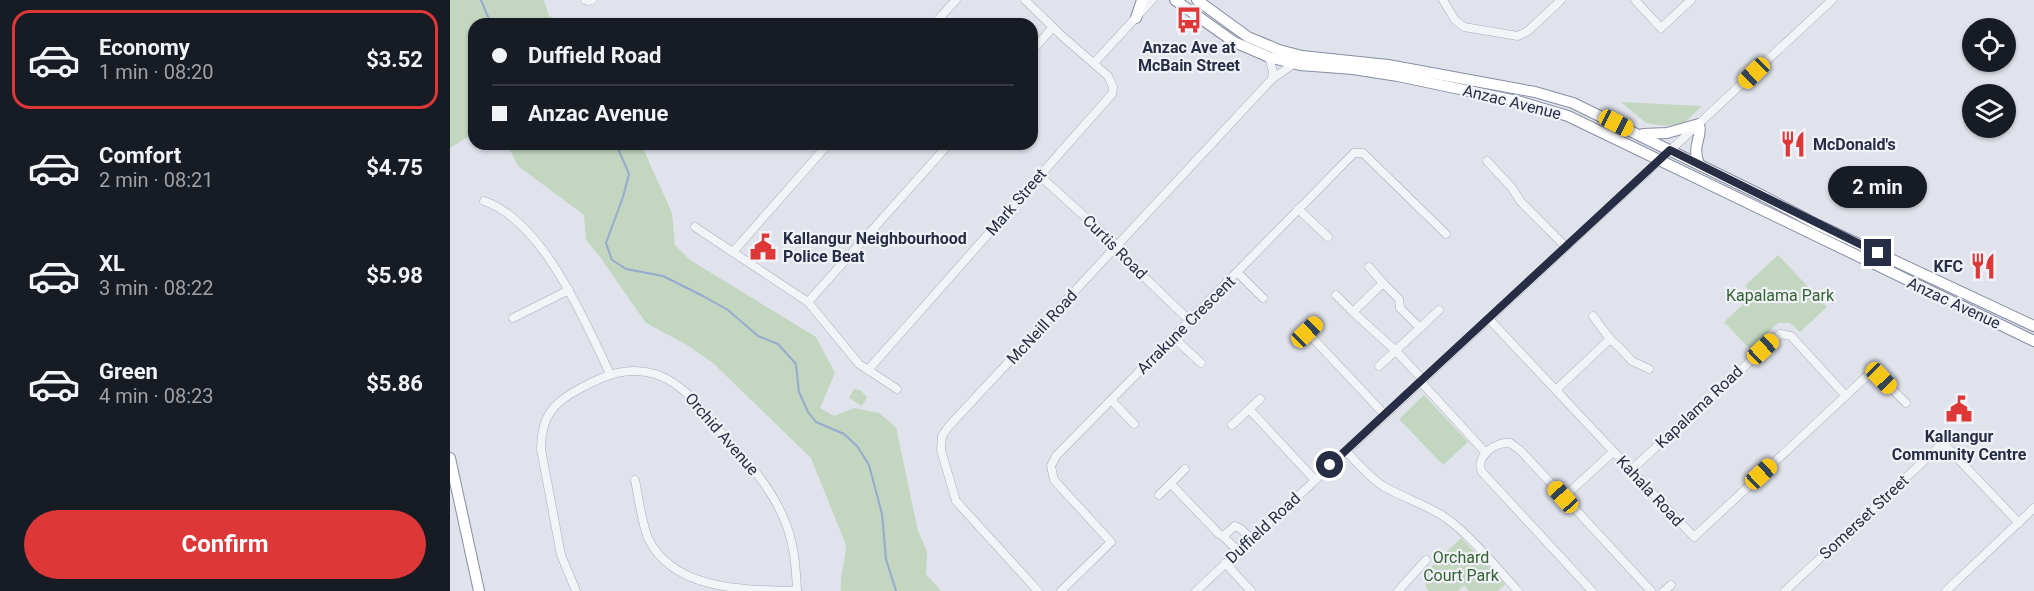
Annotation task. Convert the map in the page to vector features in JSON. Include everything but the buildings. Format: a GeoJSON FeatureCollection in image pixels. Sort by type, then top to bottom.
{"type":"FeatureCollection","features":[{"type":"Feature","properties":{"kind":"highway"},"geometry":{"type":"LineString","coordinates":[[1136,18],[1142,0]]}},
{"type":"Feature","properties":{"kind":"highway","name":"Anzac Avenue"},"geometry":{"type":"LineString","coordinates":[[1175,0],[1234,42],[1269,57],[1295,63],[1398,76],[1530,104],[1568,116],[2034,341]]}},
{"type":"Feature","properties":{"kind":"highway","name":"Anzac Avenue"},"geometry":{"type":"LineString","coordinates":[[1197,0],[1248,37],[1279,50],[1302,56],[1388,65],[1535,92],[1573,103],[1818,225],[2034,326]]}},
{"type":"Feature","properties":{"kind":"highway"},"geometry":{"type":"LineString","coordinates":[[1639,134],[1667,133],[1699,124],[1701,129],[1695,150],[1699,164]]}},
{"type":"Feature","properties":{"kind":"highway"},"geometry":{"type":"LineString","coordinates":[[450,458],[478,591]]}},
{"type":"Feature","properties":{"kind":"street"},"geometry":{"type":"LineString","coordinates":[[585,0],[588,2],[592,0]]}},
{"type":"Feature","properties":{"kind":"street"},"geometry":{"type":"LineString","coordinates":[[940,18],[956,0]]}},
{"type":"Feature","properties":{"kind":"street"},"geometry":{"type":"LineString","coordinates":[[1025,0],[1094,63],[1152,0]]}},
{"type":"Feature","properties":{"kind":"street"},"geometry":{"type":"LineString","coordinates":[[1443,0],[1455,20],[1464,27],[1518,36],[1528,31],[1561,0]]}},
{"type":"Feature","properties":{"kind":"street"},"geometry":{"type":"LineString","coordinates":[[1635,0],[1661,28],[1691,0]]}},
{"type":"Feature","properties":{"kind":"street","name":"Duffield Road"},"geometry":{"type":"LineString","coordinates":[[1196,591],[1832,0]]}},
{"type":"Feature","properties":{"kind":"street"},"geometry":{"type":"LineString","coordinates":[[1038,44],[1053,27]]}},
{"type":"Feature","properties":{"kind":"street"},"geometry":{"type":"LineString","coordinates":[[1269,57],[1273,72],[1272,79]]}},
{"type":"Feature","properties":{"kind":"street","name":"Mark Street"},"geometry":{"type":"LineString","coordinates":[[868,370],[1108,100],[1113,87],[1108,76],[1094,63]]}},
{"type":"Feature","properties":{"kind":"street","name":"McNeill Road"},"geometry":{"type":"LineString","coordinates":[[1038,591],[956,501],[942,458],[940,443],[942,436],[1272,79],[1295,63]]}},
{"type":"Feature","properties":{"kind":"street"},"geometry":{"type":"LineString","coordinates":[[733,252],[823,150]]}},
{"type":"Feature","properties":{"kind":"street"},"geometry":{"type":"LineString","coordinates":[[808,302],[944,150]]}},
{"type":"Feature","properties":{"kind":"street","name":"Arrakune Crescent"},"geometry":{"type":"LineString","coordinates":[[1061,591],[1112,542],[1054,480],[1051,466],[1056,456],[1354,153],[1364,153],[1446,234]]}},
{"type":"Feature","properties":{"kind":"street"},"geometry":{"type":"LineString","coordinates":[[1487,161],[1512,188],[1521,202],[1566,247]]}},
{"type":"Feature","properties":{"kind":"street","name":"Curtis Road"},"geometry":{"type":"LineString","coordinates":[[1040,176],[1114,243],[1117,251],[1189,320]]}},
{"type":"Feature","properties":{"kind":"street"},"geometry":{"type":"LineString","coordinates":[[484,201],[497,206],[523,229],[549,259],[569,290],[610,374]]}},
{"type":"Feature","properties":{"kind":"street"},"geometry":{"type":"LineString","coordinates":[[1298,209],[1328,237]]}},
{"type":"Feature","properties":{"kind":"street"},"geometry":{"type":"LineString","coordinates":[[695,227],[808,302],[853,358],[897,389]]}},
{"type":"Feature","properties":{"kind":"street"},"geometry":{"type":"LineString","coordinates":[[1369,267],[1399,299],[1400,309],[1420,328]]}},
{"type":"Feature","properties":{"kind":"street"},"geometry":{"type":"LineString","coordinates":[[1238,273],[1263,298]]}},
{"type":"Feature","properties":{"kind":"street"},"geometry":{"type":"LineString","coordinates":[[1353,312],[1383,283]]}},
{"type":"Feature","properties":{"kind":"street"},"geometry":{"type":"LineString","coordinates":[[513,318],[569,290]]}},
{"type":"Feature","properties":{"kind":"street"},"geometry":{"type":"LineString","coordinates":[[1336,295],[1396,351],[1486,453]]}},
{"type":"Feature","properties":{"kind":"street"},"geometry":{"type":"LineString","coordinates":[[1379,366],[1439,310]]}},
{"type":"Feature","properties":{"kind":"street"},"geometry":{"type":"LineString","coordinates":[[1593,316],[1607,342],[1619,346],[1632,361],[1649,369]]}},
{"type":"Feature","properties":{"kind":"street","name":"Kahala Road"},"geometry":{"type":"LineString","coordinates":[[1489,319],[1694,537],[1867,376],[1874,374],[1881,378],[1906,403]]}},
{"type":"Feature","properties":{"kind":"street"},"geometry":{"type":"LineString","coordinates":[[1296,343],[1317,322]]}},
{"type":"Feature","properties":{"kind":"street"},"geometry":{"type":"LineString","coordinates":[[1307,332],[1385,415]]}},
{"type":"Feature","properties":{"kind":"street","name":"Kapalama Road"},"geometry":{"type":"LineString","coordinates":[[1631,470],[1780,334],[1785,333],[1791,336],[1845,395]]}},
{"type":"Feature","properties":{"kind":"street"},"geometry":{"type":"LineString","coordinates":[[1173,337],[1201,363]]}},
{"type":"Feature","properties":{"kind":"street"},"geometry":{"type":"LineString","coordinates":[[1556,390],[1607,342]]}},
{"type":"Feature","properties":{"kind":"street","name":"Orchid Avenue"},"geometry":{"type":"LineString","coordinates":[[576,591],[561,555],[541,449],[544,423],[558,402],[578,389],[610,374],[643,371],[662,376],[680,387],[755,472],[776,502],[790,536],[796,566],[797,591]]}},
{"type":"Feature","properties":{"kind":"street"},"geometry":{"type":"LineString","coordinates":[[1232,425],[1260,399]]}},
{"type":"Feature","properties":{"kind":"street"},"geometry":{"type":"LineString","coordinates":[[1111,400],[1134,424]]}},
{"type":"Feature","properties":{"kind":"street"},"geometry":{"type":"LineString","coordinates":[[1250,409],[1315,480]]}},
{"type":"Feature","properties":{"kind":"street"},"geometry":{"type":"LineString","coordinates":[[1592,591],[1482,472],[1480,462],[1486,453],[1502,442],[1514,444],[1651,591]]}},
{"type":"Feature","properties":{"kind":"street","name":"Somerset Street"},"geometry":{"type":"LineString","coordinates":[[1785,591],[1943,443],[2019,523]]}},
{"type":"Feature","properties":{"kind":"street"},"geometry":{"type":"LineString","coordinates":[[1346,451],[1383,486],[1448,519],[1518,591]]}},
{"type":"Feature","properties":{"kind":"street"},"geometry":{"type":"LineString","coordinates":[[1563,497],[1613,452]]}},
{"type":"Feature","properties":{"kind":"street"},"geometry":{"type":"LineString","coordinates":[[1159,495],[1185,469]]}},
{"type":"Feature","properties":{"kind":"street"},"geometry":{"type":"LineString","coordinates":[[635,480],[649,540],[655,551],[674,569],[686,576],[736,590],[797,591]]}},
{"type":"Feature","properties":{"kind":"street"},"geometry":{"type":"LineString","coordinates":[[1171,484],[1238,552]]}},
{"type":"Feature","properties":{"kind":"street"},"geometry":{"type":"LineString","coordinates":[[1946,591],[2033,510]]}},
{"type":"Feature","properties":{"kind":"street"},"geometry":{"type":"LineString","coordinates":[[1223,536],[1235,526],[1251,539]]}},
{"type":"Feature","properties":{"kind":"street"},"geometry":{"type":"LineString","coordinates":[[1398,591],[1426,560]]}},
{"type":"Feature","properties":{"kind":"street"},"geometry":{"type":"LineString","coordinates":[[1225,563],[1251,591]]}},
{"type":"Feature","properties":{"kind":"street"},"geometry":{"type":"LineString","coordinates":[[1664,591],[1671,585]]}},
{"type":"Feature","properties":{"kind":"green space"},"geometry":{"type":"Polygon","coordinates":[[[450,0],[544,0],[549,16],[554,18],[468,18],[468,137],[450,148],[450,0]]]}},
{"type":"Feature","properties":{"kind":"green space"},"geometry":{"type":"Polygon","coordinates":[[[1621,102],[1702,106],[1684,123],[1666,126],[1646,123],[1621,102]]]}},
{"type":"Feature","properties":{"kind":"green space"},"geometry":{"type":"Polygon","coordinates":[[[510,150],[644,150],[672,213],[675,245],[690,260],[816,337],[835,373],[820,408],[834,416],[854,408],[879,413],[896,427],[918,531],[927,551],[926,574],[941,591],[841,591],[846,545],[811,458],[713,363],[687,345],[646,323],[586,240],[584,215],[518,166],[510,150]]]}},
{"type":"Feature","properties":{"kind":"green space","name":"Kapalama Park"},"geometry":{"type":"Polygon","coordinates":[[[1778,255],[1827,307],[1800,332],[1790,323],[1778,323],[1750,349],[1724,322],[1753,295],[1745,286],[1778,255]]]}},
{"type":"Feature","properties":{"kind":"green space"},"geometry":{"type":"Polygon","coordinates":[[[854,389],[860,390],[867,397],[862,406],[849,398],[854,389]]]}},
{"type":"Feature","properties":{"kind":"green space"},"geometry":{"type":"Polygon","coordinates":[[[1424,395],[1468,442],[1443,465],[1399,419],[1424,395]]]}},
{"type":"Feature","properties":{"kind":"green space","name":"Orchard Court Park"},"geometry":{"type":"Polygon","coordinates":[[[1461,538],[1505,584],[1498,591],[1469,591],[1464,585],[1458,591],[1429,591],[1426,587],[1424,574],[1461,538]]]}},
{"type":"Feature","properties":{"kind":"waterway"},"geometry":{"type":"LineString","coordinates":[[481,0],[488,18]]}},
{"type":"Feature","properties":{"kind":"waterway"},"geometry":{"type":"LineString","coordinates":[[619,150],[629,174],[606,243],[612,260],[626,269],[663,276],[728,310],[758,336],[778,344],[796,364],[799,392],[808,412],[816,422],[844,434],[857,446],[869,465],[882,514],[886,559],[896,591]]}},
{"type":"Feature","properties":{"kind":"place","name":"Anzac Ave at McBain Street"},"geometry":{"type":"Point","coordinates":[1189,20]}},
{"type":"Feature","properties":{"kind":"place","name":"McDonald's"},"geometry":{"type":"Point","coordinates":[1793,144]}},
{"type":"Feature","properties":{"kind":"place","name":"Kallangur Neighbourhood Police Beat"},"geometry":{"type":"Point","coordinates":[763,247]}},
{"type":"Feature","properties":{"kind":"place","name":"KFC"},"geometry":{"type":"Point","coordinates":[1983,266]}},
{"type":"Feature","properties":{"kind":"place","name":"Kallangur Community Centre"},"geometry":{"type":"Point","coordinates":[1959,409]}},
{"type":"Feature","properties":{"kind":"route"},"geometry":{"type":"LineString","coordinates":[[1330,465],[1670,150],[1878,253]]}}]}
